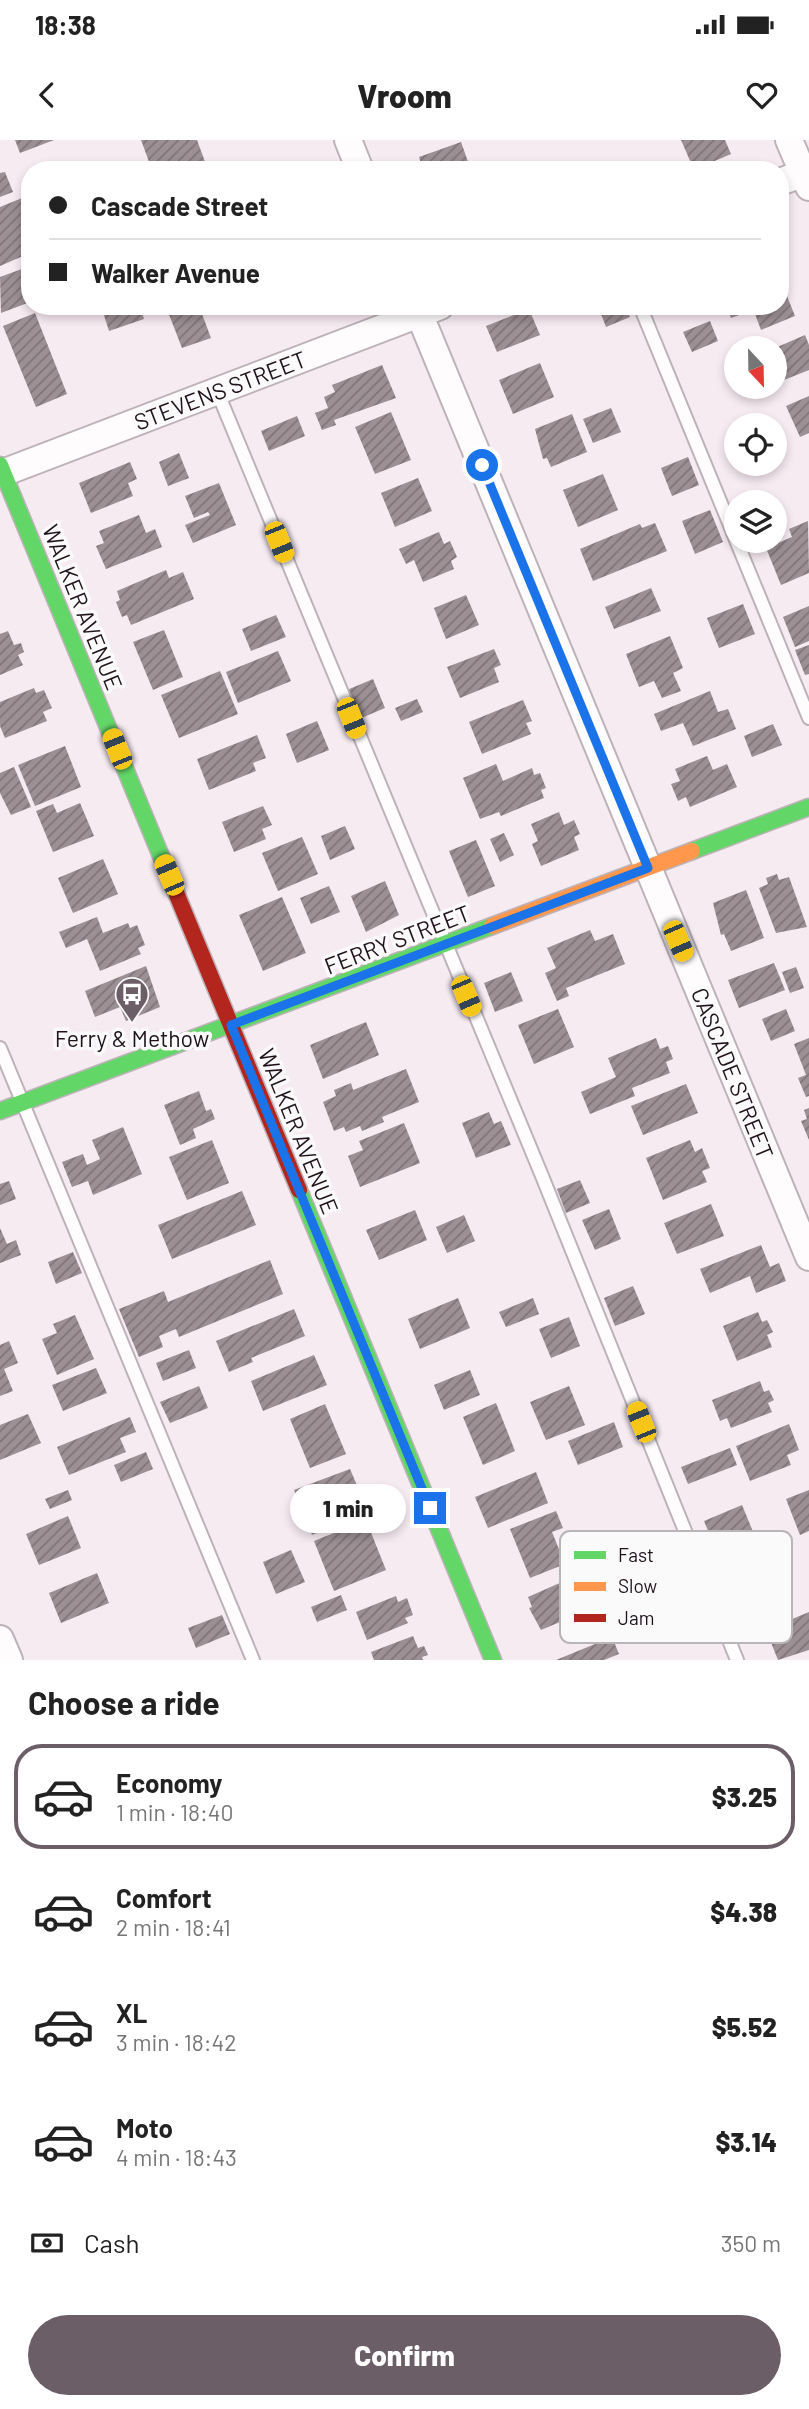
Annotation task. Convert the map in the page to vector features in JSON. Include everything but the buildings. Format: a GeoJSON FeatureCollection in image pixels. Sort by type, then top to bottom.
{"type":"FeatureCollection","features":[{"type":"Feature","properties":{"kind":"street"},"geometry":{"type":"LineString","coordinates":[[348,140],[356,161]]}},
{"type":"Feature","properties":{"kind":"street"},"geometry":{"type":"LineString","coordinates":[[789,140],[800,178]]}},
{"type":"Feature","properties":{"kind":"street","name":"STEVENS STREET"},"geometry":{"type":"LineString","coordinates":[[1,470],[217,391],[410,315]]}},
{"type":"Feature","properties":{"kind":"street","name":"CASCADE STREET"},"geometry":{"type":"LineString","coordinates":[[427,315],[648,868],[809,1257]]}},
{"type":"Feature","properties":{"kind":"street","name":"WALKER AVENUE"},"geometry":{"type":"LineString","coordinates":[[1,470],[493,1660]]}},
{"type":"Feature","properties":{"kind":"street","name":"FERRY STREET"},"geometry":{"type":"LineString","coordinates":[[0,1111],[809,807]]}},
{"type":"Feature","properties":{"kind":"street"},"geometry":{"type":"LineString","coordinates":[[0,1639],[9,1660]]}},
{"type":"Feature","properties":{"kind":"lane"},"geometry":{"type":"LineString","coordinates":[[644,315],[809,718]]}},
{"type":"Feature","properties":{"kind":"lane"},"geometry":{"type":"LineString","coordinates":[[217,391],[547,1189],[685,1531]]}},
{"type":"Feature","properties":{"kind":"lane"},"geometry":{"type":"LineString","coordinates":[[0,1048],[253,1660]]}},
{"type":"Feature","properties":{"kind":"lane"},"geometry":{"type":"LineString","coordinates":[[730,1643],[737,1660]]}},
{"type":"Feature","properties":{"kind":"traffic: fast"},"geometry":{"type":"LineString","coordinates":[[0,465],[177,895]]}},
{"type":"Feature","properties":{"kind":"traffic: fast"},"geometry":{"type":"LineString","coordinates":[[692,851],[809,807]]}},
{"type":"Feature","properties":{"kind":"traffic: fast"},"geometry":{"type":"LineString","coordinates":[[0,1111],[492,926]]}},
{"type":"Feature","properties":{"kind":"traffic: fast"},"geometry":{"type":"LineString","coordinates":[[299,1190],[493,1660]]}},
{"type":"Feature","properties":{"kind":"traffic: slow"},"geometry":{"type":"LineString","coordinates":[[492,926],[692,851]]}},
{"type":"Feature","properties":{"kind":"traffic: jam"},"geometry":{"type":"LineString","coordinates":[[177,895],[299,1190]]}},
{"type":"Feature","properties":{"kind":"place","name":"Ferry & Methow"},"geometry":{"type":"Point","coordinates":[132,1024]}},
{"type":"Feature","properties":{"kind":"route"},"geometry":{"type":"LineString","coordinates":[[430,1508],[231,1025],[648,868],[482,465]]}}]}
